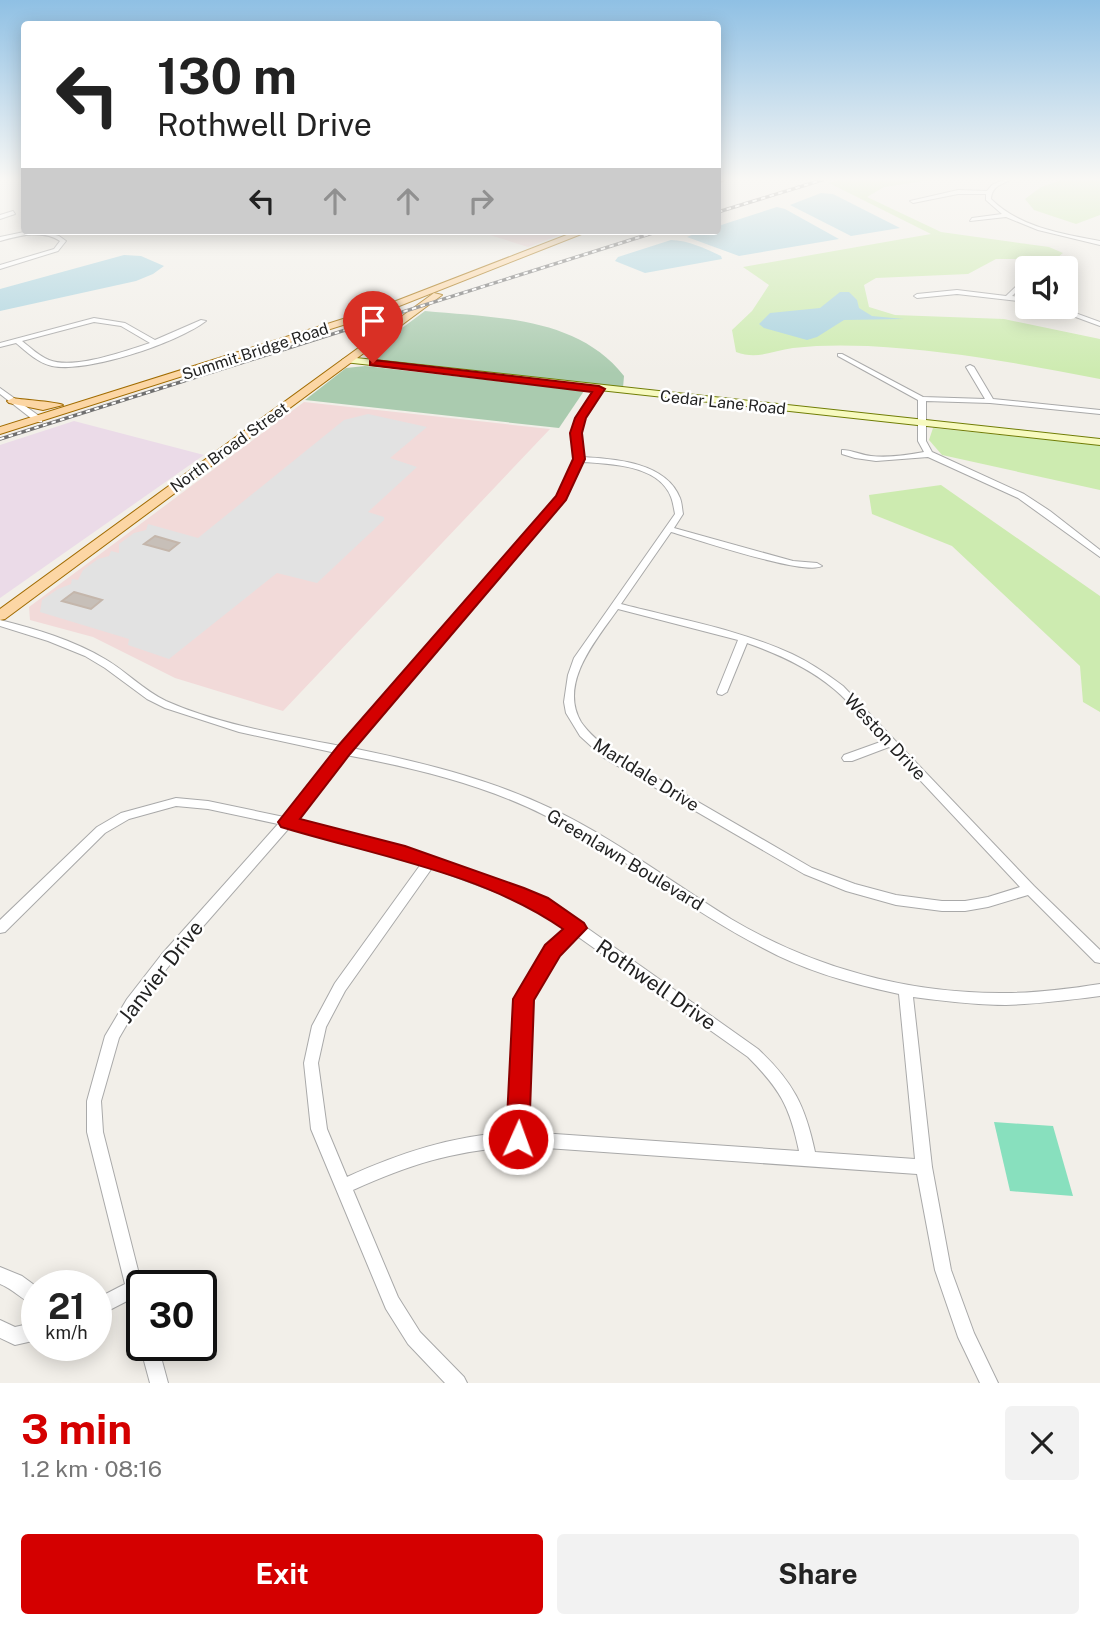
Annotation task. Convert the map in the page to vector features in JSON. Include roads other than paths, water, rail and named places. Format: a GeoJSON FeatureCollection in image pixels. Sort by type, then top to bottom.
{"type":"FeatureCollection","features":[{"type":"Feature","properties":{"kind":"main road","name":"Summit Bridge Road"},"geometry":{"type":"LineString","coordinates":[[0,431],[35,417],[392,306],[551,245]]}},
{"type":"Feature","properties":{"kind":"main road","name":"North Broad Street"},"geometry":{"type":"LineString","coordinates":[[0,617],[346,360],[460,281]]}},
{"type":"Feature","properties":{"kind":"main road"},"geometry":{"type":"LineString","coordinates":[[392,306],[409,315]]}},
{"type":"Feature","properties":{"kind":"main road"},"geometry":{"type":"LineString","coordinates":[[380,310],[409,315]]}},
{"type":"Feature","properties":{"kind":"main road"},"geometry":{"type":"LineString","coordinates":[[13,401],[43,407],[57,405],[263,347]]}},
{"type":"Feature","properties":{"kind":"main road"},"geometry":{"type":"LineString","coordinates":[[0,423],[35,417],[57,405]]}},
{"type":"Feature","properties":{"kind":"street"},"geometry":{"type":"LineString","coordinates":[[0,267],[56,250],[60,245]]}},
{"type":"Feature","properties":{"kind":"street"},"geometry":{"type":"LineString","coordinates":[[1009,296],[1015,290]]}},
{"type":"Feature","properties":{"kind":"street"},"geometry":{"type":"LineString","coordinates":[[917,296],[957,292],[1015,297]]}},
{"type":"Feature","properties":{"kind":"street"},"geometry":{"type":"LineString","coordinates":[[1078,316],[1100,324]]}},
{"type":"Feature","properties":{"kind":"street"},"geometry":{"type":"LineString","coordinates":[[0,345],[85,321],[106,320],[123,324],[155,343]]}},
{"type":"Feature","properties":{"kind":"street"},"geometry":{"type":"LineString","coordinates":[[17,340],[41,359],[63,365],[99,360],[155,343],[180,334],[203,321]]}},
{"type":"Feature","properties":{"kind":"street"},"geometry":{"type":"LineString","coordinates":[[840,355],[922,399],[990,401],[1100,411]]}},
{"type":"Feature","properties":{"kind":"street","name":"Cedar Lane Road"},"geometry":{"type":"LineString","coordinates":[[346,360],[1100,442]]}},
{"type":"Feature","properties":{"kind":"street"},"geometry":{"type":"LineString","coordinates":[[970,367],[990,401]]}},
{"type":"Feature","properties":{"kind":"street"},"geometry":{"type":"LineString","coordinates":[[579,459],[576,433],[580,418],[599,389]]}},
{"type":"Feature","properties":{"kind":"street"},"geometry":{"type":"LineString","coordinates":[[0,390],[35,417]]}},
{"type":"Feature","properties":{"kind":"street"},"geometry":{"type":"LineString","coordinates":[[922,399],[922,441],[929,454]]}},
{"type":"Feature","properties":{"kind":"street"},"geometry":{"type":"LineString","coordinates":[[845,452],[858,458],[875,460],[929,454],[1021,496],[1100,554]]}},
{"type":"Feature","properties":{"kind":"street","name":"Marldale Drive"},"geometry":{"type":"LineString","coordinates":[[579,459],[629,465],[650,471],[675,492],[679,514],[579,658],[571,679],[569,702],[571,716],[583,735],[608,755],[808,871],[841,885],[916,904],[953,906],[986,902],[1030,889]]}},
{"type":"Feature","properties":{"kind":"street","name":"Janvier Drive"},"geometry":{"type":"LineString","coordinates":[[130,1270],[95,1132],[94,1101],[111,1037],[132,1003],[167,958],[287,822],[344,750],[562,497],[579,459]]}},
{"type":"Feature","properties":{"kind":"street"},"geometry":{"type":"LineString","coordinates":[[669,529],[792,564],[817,566]]}},
{"type":"Feature","properties":{"kind":"street"},"geometry":{"type":"LineString","coordinates":[[1086,543],[1100,540]]}},
{"type":"Feature","properties":{"kind":"street","name":"Weston Drive"},"geometry":{"type":"LineString","coordinates":[[616,606],[773,648],[820,672],[1100,958]]}},
{"type":"Feature","properties":{"kind":"street","name":"Greenlawn Boulevard"},"geometry":{"type":"LineString","coordinates":[[0,622],[80,650],[101,661],[163,704],[245,730],[446,773],[523,800],[598,839],[760,942],[822,968],[905,990],[979,999],[1061,996],[1100,990]]}},
{"type":"Feature","properties":{"kind":"street"},"geometry":{"type":"LineString","coordinates":[[722,692],[743,640]]}},
{"type":"Feature","properties":{"kind":"street"},"geometry":{"type":"LineString","coordinates":[[848,758],[890,743]]}},
{"type":"Feature","properties":{"kind":"street","name":"Rothwell Drive"},"geometry":{"type":"LineString","coordinates":[[0,928],[101,830],[125,816],[176,802],[208,805],[287,822],[405,853],[541,903],[753,1053],[774,1073],[792,1097],[802,1124],[808,1157]]}},
{"type":"Feature","properties":{"kind":"street"},"geometry":{"type":"LineString","coordinates":[[429,862],[340,987],[319,1026],[311,1063],[319,1129],[393,1303],[414,1338],[458,1383]]}},
{"type":"Feature","properties":{"kind":"street"},"geometry":{"type":"LineString","coordinates":[[518,1139],[524,999],[552,950],[577,928]]}},
{"type":"Feature","properties":{"kind":"street"},"geometry":{"type":"LineString","coordinates":[[905,990],[924,1167],[943,1270],[967,1337],[989,1383]]}},
{"type":"Feature","properties":{"kind":"street"},"geometry":{"type":"LineString","coordinates":[[344,1186],[402,1160],[446,1146],[518,1139],[924,1167]]}},
{"type":"Feature","properties":{"kind":"street"},"geometry":{"type":"LineString","coordinates":[[0,1275],[21,1286]]}},
{"type":"Feature","properties":{"kind":"street"},"geometry":{"type":"LineString","coordinates":[[0,1329],[15,1336],[21,1335]]}},
{"type":"Feature","properties":{"kind":"street"},"geometry":{"type":"LineString","coordinates":[[153,1361],[159,1383]]}},
{"type":"Feature","properties":{"kind":"water"},"geometry":{"type":"Polygon","coordinates":[[[657,245],[695,245],[721,256],[722,259],[645,273],[615,261],[618,257],[657,245]]]}},
{"type":"Feature","properties":{"kind":"water"},"geometry":{"type":"Polygon","coordinates":[[[708,245],[806,245],[739,256],[708,245]]]}},
{"type":"Feature","properties":{"kind":"water"},"geometry":{"type":"Polygon","coordinates":[[[124,255],[141,256],[164,266],[136,281],[0,311],[0,289],[124,255]]]}},
{"type":"Feature","properties":{"kind":"water"},"geometry":{"type":"Polygon","coordinates":[[[840,292],[849,292],[857,300],[859,308],[872,316],[904,319],[844,320],[817,337],[807,340],[764,328],[759,324],[770,313],[820,308],[840,292]]]}},
{"type":"Feature","properties":{"kind":"railway"},"geometry":{"type":"LineString","coordinates":[[0,439],[616,245]]}}]}
